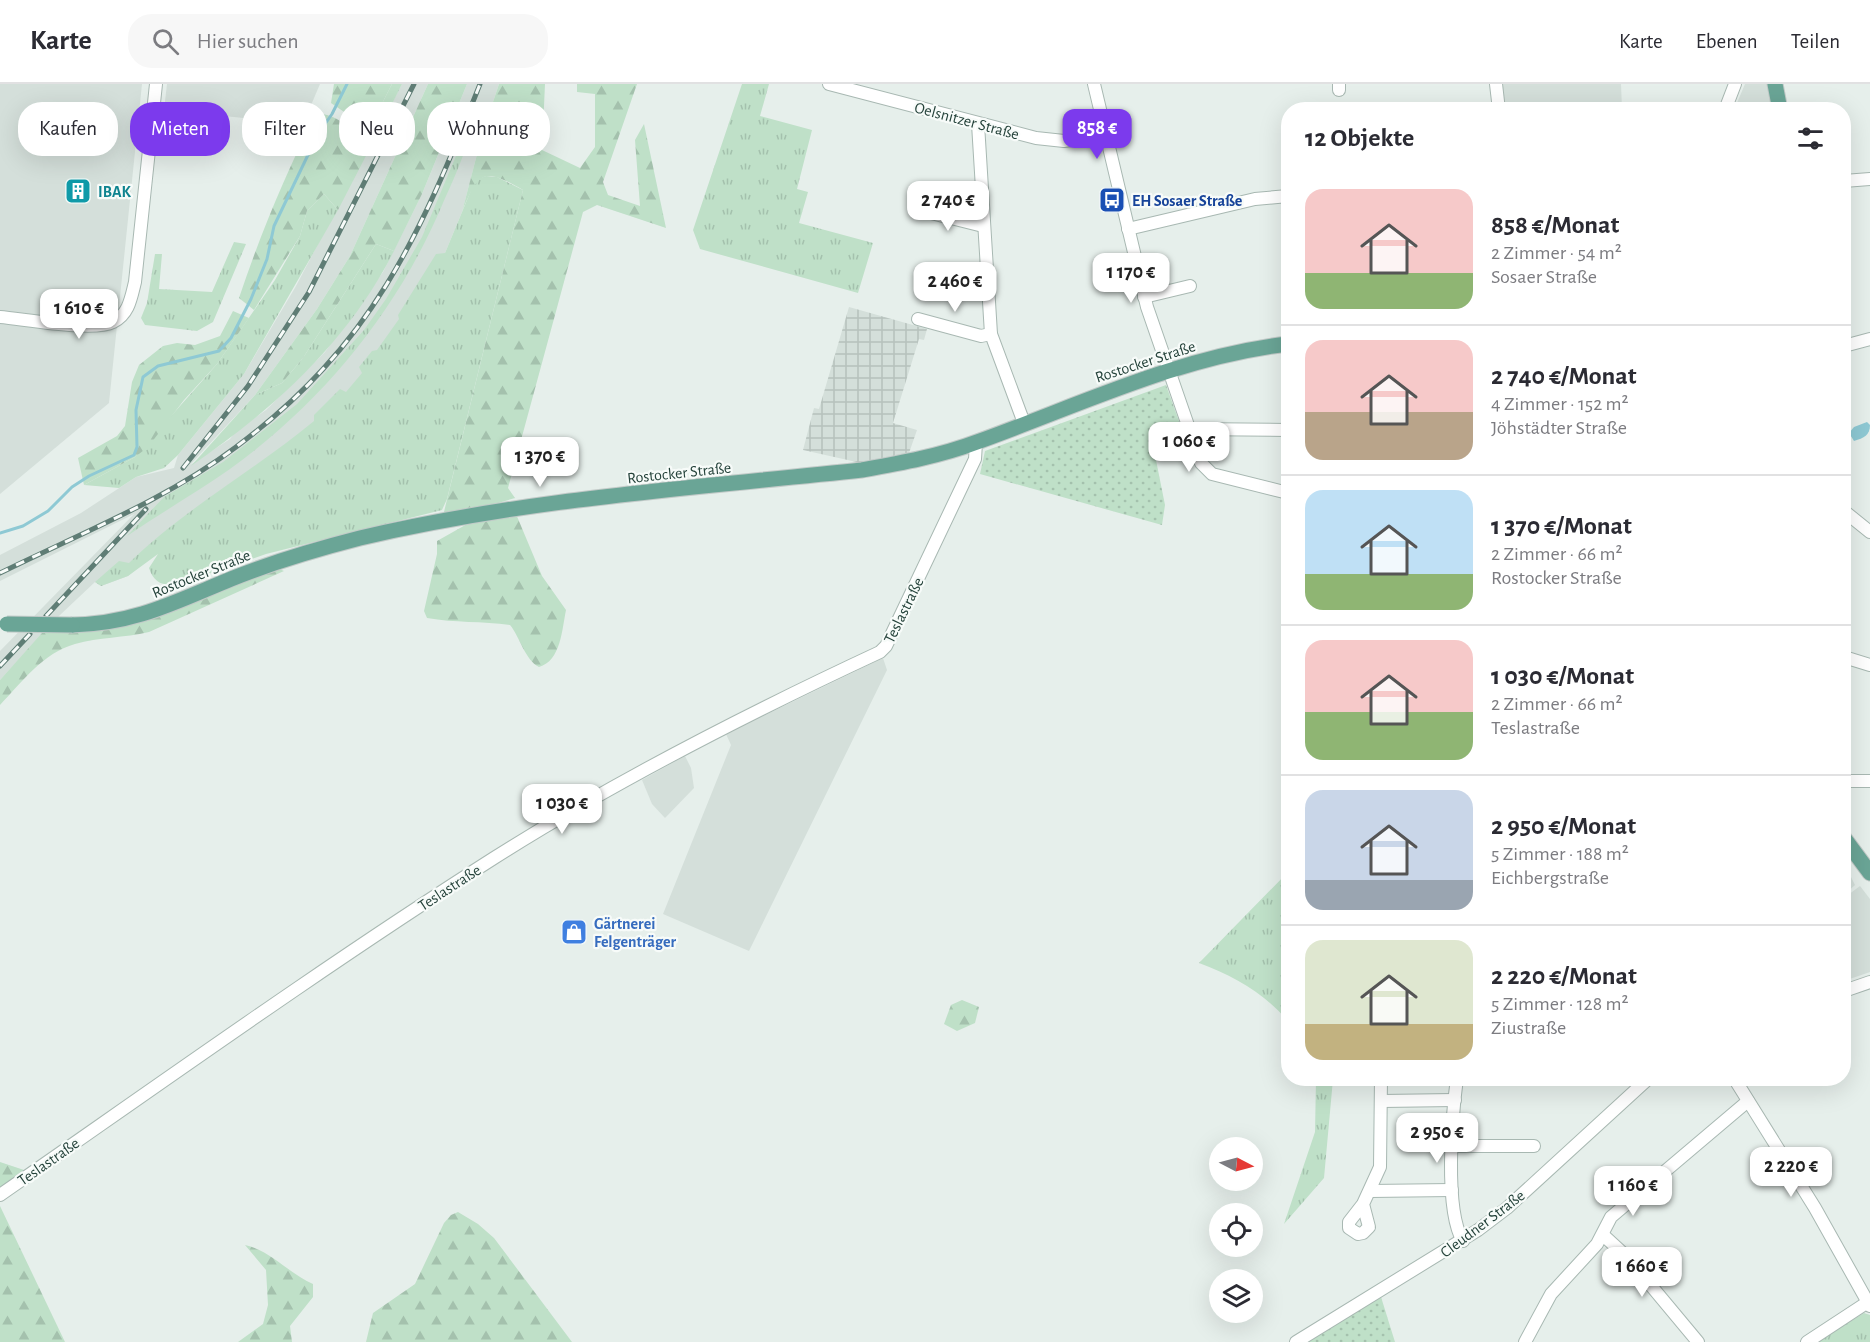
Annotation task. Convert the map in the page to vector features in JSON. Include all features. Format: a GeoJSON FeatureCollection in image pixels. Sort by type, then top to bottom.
{"type":"FeatureCollection","features":[{"type":"Feature","properties":{"kind":"main road"},"geometry":{"type":"LineString","coordinates":[[1775,84],[1778,102]]}},
{"type":"Feature","properties":{"kind":"main road","name":"Rostocker Straße"},"geometry":{"type":"LineString","coordinates":[[3,624],[72,625],[113,622],[145,615],[273,564],[345,542],[442,520],[538,505],[862,470],[915,460],[976,443],[1168,370],[1226,355],[1281,345]]}},
{"type":"Feature","properties":{"kind":"main road"},"geometry":{"type":"LineString","coordinates":[[1851,847],[1870,873]]}},
{"type":"Feature","properties":{"kind":"street"},"geometry":{"type":"LineString","coordinates":[[0,317],[96,327],[111,323],[118,318],[131,300],[156,84]]}},
{"type":"Feature","properties":{"kind":"street","name":"Oelsnitzer Straße"},"geometry":{"type":"LineString","coordinates":[[829,84],[978,124],[1052,140],[1106,135]]}},
{"type":"Feature","properties":{"kind":"street"},"geometry":{"type":"LineString","coordinates":[[1094,84],[1144,297],[1205,470],[1281,491]]}},
{"type":"Feature","properties":{"kind":"street"},"geometry":{"type":"LineString","coordinates":[[1496,84],[1498,102]]}},
{"type":"Feature","properties":{"kind":"street"},"geometry":{"type":"LineString","coordinates":[[1728,102],[1735,84]]}},
{"type":"Feature","properties":{"kind":"street"},"geometry":{"type":"LineString","coordinates":[[978,124],[991,334],[1024,423]]}},
{"type":"Feature","properties":{"kind":"street"},"geometry":{"type":"LineString","coordinates":[[1851,181],[1870,179]]}},
{"type":"Feature","properties":{"kind":"street"},"geometry":{"type":"LineString","coordinates":[[1128,229],[1255,199],[1281,197]]}},
{"type":"Feature","properties":{"kind":"street"},"geometry":{"type":"LineString","coordinates":[[919,210],[983,226]]}},
{"type":"Feature","properties":{"kind":"street"},"geometry":{"type":"LineString","coordinates":[[1144,297],[1190,286]]}},
{"type":"Feature","properties":{"kind":"street"},"geometry":{"type":"LineString","coordinates":[[918,319],[981,336],[991,334]]}},
{"type":"Feature","properties":{"kind":"street"},"geometry":{"type":"LineString","coordinates":[[1851,344],[1870,339]]}},
{"type":"Feature","properties":{"kind":"street"},"geometry":{"type":"LineString","coordinates":[[1189,429],[1281,429]]}},
{"type":"Feature","properties":{"kind":"street","name":"Teslastraße"},"geometry":{"type":"LineString","coordinates":[[0,1195],[307,981],[495,857],[670,757],[807,686],[880,652],[886,646],[975,459],[976,443]]}},
{"type":"Feature","properties":{"kind":"street"},"geometry":{"type":"LineString","coordinates":[[1851,517],[1870,532]]}},
{"type":"Feature","properties":{"kind":"street"},"geometry":{"type":"LineString","coordinates":[[1851,659],[1870,665]]}},
{"type":"Feature","properties":{"kind":"street"},"geometry":{"type":"LineString","coordinates":[[1851,781],[1870,781]]}},
{"type":"Feature","properties":{"kind":"street"},"geometry":{"type":"LineString","coordinates":[[1851,989],[1870,982]]}},
{"type":"Feature","properties":{"kind":"street"},"geometry":{"type":"LineString","coordinates":[[1363,1204],[1380,1167],[1382,1086]]}},
{"type":"Feature","properties":{"kind":"street"},"geometry":{"type":"LineString","coordinates":[[1456,1086],[1452,1146],[1452,1190],[1455,1223],[1463,1241]]}},
{"type":"Feature","properties":{"kind":"street","name":"Cleudner Straße"},"geometry":{"type":"LineString","coordinates":[[1296,1342],[1463,1241],[1507,1208],[1640,1086]]}},
{"type":"Feature","properties":{"kind":"street"},"geometry":{"type":"LineString","coordinates":[[1739,1086],[1815,1208],[1869,1304],[1807,1342]]}},
{"type":"Feature","properties":{"kind":"street"},"geometry":{"type":"LineString","coordinates":[[1381,1101],[1455,1100]]}},
{"type":"Feature","properties":{"kind":"street"},"geometry":{"type":"LineString","coordinates":[[1525,1342],[1551,1294],[1603,1235],[1611,1217],[1748,1101]]}},
{"type":"Feature","properties":{"kind":"street"},"geometry":{"type":"LineString","coordinates":[[1452,1146],[1534,1146]]}},
{"type":"Feature","properties":{"kind":"street"},"geometry":{"type":"LineString","coordinates":[[1370,1191],[1452,1190]]}},
{"type":"Feature","properties":{"kind":"street"},"geometry":{"type":"LineString","coordinates":[[1603,1235],[1628,1258],[1698,1342]]}},
{"type":"Feature","properties":{"kind":"shaded area"},"geometry":{"type":"Polygon","coordinates":[[[0,84],[142,84],[140,102],[130,102],[130,156],[135,156],[109,403],[0,494],[0,84]]]}},
{"type":"Feature","properties":{"kind":"shaded area"},"geometry":{"type":"Polygon","coordinates":[[[167,84],[320,84],[312,102],[242,102],[242,118],[230,117],[230,102],[165,102],[167,84]]]}},
{"type":"Feature","properties":{"kind":"shaded area"},"geometry":{"type":"Polygon","coordinates":[[[402,84],[428,84],[415,113],[415,102],[393,102],[402,84]]]}},
{"type":"Feature","properties":{"kind":"shaded area"},"geometry":{"type":"Polygon","coordinates":[[[467,84],[499,84],[493,102],[460,102],[467,84]]]}},
{"type":"Feature","properties":{"kind":"shaded area"},"geometry":{"type":"Polygon","coordinates":[[[1496,84],[1621,84],[1622,102],[1498,102],[1496,84]]]}},
{"type":"Feature","properties":{"kind":"shaded area"},"geometry":{"type":"Polygon","coordinates":[[[1745,84],[1768,84],[1772,102],[1737,102],[1745,84]]]}},
{"type":"Feature","properties":{"kind":"shaded area"},"geometry":{"type":"Polygon","coordinates":[[[364,156],[395,156],[350,256],[317,309],[255,395],[190,465],[230,439],[236,431],[266,410],[325,352],[383,272],[422,194],[438,156],[477,156],[462,212],[445,253],[346,400],[128,576],[101,586],[95,582],[60,615],[0,680],[0,651],[134,514],[0,581],[0,555],[81,513],[136,477],[174,468],[178,455],[244,374],[296,286],[364,156]]]}},
{"type":"Feature","properties":{"kind":"shaded area"},"geometry":{"type":"Polygon","coordinates":[[[849,307],[927,329],[924,340],[919,339],[893,423],[917,430],[909,453],[861,463],[803,450],[814,408],[819,409],[849,307]]]}},
{"type":"Feature","properties":{"kind":"shaded area"},"geometry":{"type":"Polygon","coordinates":[[[883,658],[887,670],[749,951],[663,914],[731,745],[726,734],[883,658]]]}},
{"type":"Feature","properties":{"kind":"shaded area"},"geometry":{"type":"Polygon","coordinates":[[[685,756],[691,768],[694,788],[665,818],[652,804],[642,780],[685,756]]]}},
{"type":"Feature","properties":{"kind":"shaded area"},"geometry":{"type":"Polygon","coordinates":[[[1851,877],[1855,885],[1851,889],[1851,877]]]}},
{"type":"Feature","properties":{"kind":"shaded area"},"geometry":{"type":"Polygon","coordinates":[[[1860,886],[1870,899],[1870,972],[1851,979],[1851,893],[1860,886]]]}},
{"type":"Feature","properties":{"kind":"green space"},"geometry":{"type":"Polygon","coordinates":[[[334,84],[392,84],[383,102],[339,102],[339,108],[331,103],[334,84]]]}},
{"type":"Feature","properties":{"kind":"green space"},"geometry":{"type":"Polygon","coordinates":[[[392,84],[402,84],[393,102],[383,102],[392,84]]]}},
{"type":"Feature","properties":{"kind":"green space"},"geometry":{"type":"Polygon","coordinates":[[[428,84],[467,84],[460,102],[427,102],[427,156],[438,156],[394,251],[376,244],[303,358],[282,383],[255,395],[317,309],[350,256],[395,156],[415,156],[415,113],[428,84]]]}},
{"type":"Feature","properties":{"kind":"green space"},"geometry":{"type":"Polygon","coordinates":[[[499,84],[545,84],[544,102],[493,102],[499,84]]]}},
{"type":"Feature","properties":{"kind":"green space"},"geometry":{"type":"Polygon","coordinates":[[[577,84],[637,84],[603,182],[608,195],[640,206],[635,140],[644,124],[666,228],[597,205],[583,212],[508,488],[515,498],[442,520],[523,190],[499,178],[484,177],[473,188],[462,212],[477,156],[550,156],[550,154],[580,168],[595,147],[595,94],[577,92],[577,84]]]}},
{"type":"Feature","properties":{"kind":"green space"},"geometry":{"type":"Polygon","coordinates":[[[742,84],[769,84],[760,116],[812,130],[797,189],[808,192],[799,223],[873,243],[858,293],[700,249],[693,230],[742,84]]]}},
{"type":"Feature","properties":{"kind":"green space"},"geometry":{"type":"Polygon","coordinates":[[[327,115],[339,120],[339,156],[366,156],[338,210],[324,194],[307,211],[300,236],[254,310],[239,298],[295,156],[327,156],[327,115]]]}},
{"type":"Feature","properties":{"kind":"green space"},"geometry":{"type":"Polygon","coordinates":[[[456,156],[463,156],[425,242],[404,280],[355,351],[327,383],[297,414],[230,469],[127,536],[164,497],[223,462],[297,404],[364,330],[386,299],[422,237],[456,156]]]}},
{"type":"Feature","properties":{"kind":"green space"},"geometry":{"type":"Polygon","coordinates":[[[486,176],[497,177],[523,190],[447,499],[442,510],[266,554],[182,583],[166,584],[154,578],[149,568],[158,554],[128,576],[101,586],[95,582],[119,561],[129,563],[196,507],[314,421],[314,415],[340,389],[346,392],[362,373],[359,367],[372,351],[377,350],[399,319],[398,315],[436,254],[445,253],[472,188],[478,179],[486,176]]]}},
{"type":"Feature","properties":{"kind":"green space"},"geometry":{"type":"Polygon","coordinates":[[[324,194],[338,210],[244,374],[178,455],[164,468],[136,477],[119,488],[84,485],[135,457],[217,364],[275,280],[300,236],[307,211],[324,194]]]}},
{"type":"Feature","properties":{"kind":"green space"},"geometry":{"type":"Polygon","coordinates":[[[234,242],[246,244],[213,322],[197,331],[145,325],[141,318],[147,303],[155,254],[162,254],[159,289],[212,292],[234,242]]]}},
{"type":"Feature","properties":{"kind":"green space"},"geometry":{"type":"Polygon","coordinates":[[[376,244],[394,251],[354,315],[331,344],[306,372],[251,422],[191,466],[255,395],[282,383],[303,358],[376,244]]]}},
{"type":"Feature","properties":{"kind":"green space"},"geometry":{"type":"Polygon","coordinates":[[[233,311],[249,318],[217,364],[184,400],[148,447],[135,457],[84,485],[78,458],[117,436],[125,426],[132,382],[139,365],[163,346],[177,343],[195,345],[220,336],[233,311]]]}},
{"type":"Feature","properties":{"kind":"green space"},"geometry":{"type":"Polygon","coordinates":[[[1166,385],[1189,449],[1155,455],[1165,505],[1162,525],[980,474],[985,451],[1166,385]]]}},
{"type":"Feature","properties":{"kind":"green space"},"geometry":{"type":"Polygon","coordinates":[[[516,514],[542,576],[566,610],[562,635],[556,651],[546,664],[539,667],[526,654],[510,625],[427,618],[424,611],[437,554],[437,541],[476,519],[516,514]]]}},
{"type":"Feature","properties":{"kind":"green space"},"geometry":{"type":"Polygon","coordinates":[[[277,568],[284,571],[149,632],[84,642],[63,648],[34,669],[0,705],[0,680],[42,633],[97,630],[277,568]]]}},
{"type":"Feature","properties":{"kind":"green space"},"geometry":{"type":"Polygon","coordinates":[[[1281,879],[1281,1013],[1248,986],[1199,963],[1281,879]]]}},
{"type":"Feature","properties":{"kind":"green space"},"geometry":{"type":"Polygon","coordinates":[[[962,1000],[979,1007],[975,1023],[957,1031],[944,1024],[951,1005],[962,1000]]]}},
{"type":"Feature","properties":{"kind":"green space"},"geometry":{"type":"Polygon","coordinates":[[[1316,1086],[1332,1086],[1324,1178],[1284,1224],[1315,1132],[1316,1086]]]}},
{"type":"Feature","properties":{"kind":"green space"},"geometry":{"type":"Polygon","coordinates":[[[0,1162],[24,1170],[0,1188],[0,1162]]]}},
{"type":"Feature","properties":{"kind":"green space"},"geometry":{"type":"Polygon","coordinates":[[[0,1206],[65,1342],[0,1342],[0,1206]]]}},
{"type":"Feature","properties":{"kind":"green space"},"geometry":{"type":"Polygon","coordinates":[[[458,1212],[478,1224],[494,1238],[572,1342],[366,1342],[373,1313],[415,1284],[444,1223],[451,1215],[458,1212]]]}},
{"type":"Feature","properties":{"kind":"green space"},"geometry":{"type":"Polygon","coordinates":[[[245,1245],[263,1252],[313,1284],[313,1297],[290,1326],[292,1342],[238,1342],[263,1324],[268,1305],[266,1270],[245,1245]]]}},
{"type":"Feature","properties":{"kind":"green space"},"geometry":{"type":"Polygon","coordinates":[[[1381,1297],[1395,1342],[1307,1342],[1381,1297]]]}},
{"type":"Feature","properties":{"kind":"green space"},"geometry":{"type":"Polygon","coordinates":[[[1864,1313],[1870,1315],[1870,1342],[1817,1342],[1864,1313]]]}},
{"type":"Feature","properties":{"kind":"water"},"geometry":{"type":"Polygon","coordinates":[[[1867,422],[1870,425],[1868,434],[1854,441],[1851,431],[1867,422]]]}},
{"type":"Feature","properties":{"kind":"waterway"},"geometry":{"type":"LineString","coordinates":[[0,533],[23,526],[48,511],[72,487],[89,476],[134,455],[137,447],[136,410],[143,377],[158,366],[219,351],[231,338],[251,299],[267,259],[274,226],[318,134],[332,114],[347,84]]}},
{"type":"Feature","properties":{"kind":"railway"},"geometry":{"type":"LineString","coordinates":[[183,468],[248,386],[309,292],[414,84]]}},
{"type":"Feature","properties":{"kind":"railway"},"geometry":{"type":"LineString","coordinates":[[0,573],[181,484],[236,447],[283,409],[323,369],[357,328],[386,285],[412,239],[436,191],[480,84]]}},
{"type":"Feature","properties":{"kind":"railway"},"geometry":{"type":"LineString","coordinates":[[46,616],[146,509]]}},
{"type":"Feature","properties":{"kind":"railway"},"geometry":{"type":"LineString","coordinates":[[0,666],[30,634]]}},
{"type":"Feature","properties":{"kind":"place","name":"IBAK"},"geometry":{"type":"Point","coordinates":[78,191]}},
{"type":"Feature","properties":{"kind":"place","name":"EH Sosaer Straße"},"geometry":{"type":"Point","coordinates":[1112,200]}},
{"type":"Feature","properties":{"kind":"place","name":"Gärtnerei Felgenträger"},"geometry":{"type":"Point","coordinates":[574,932]}}]}
